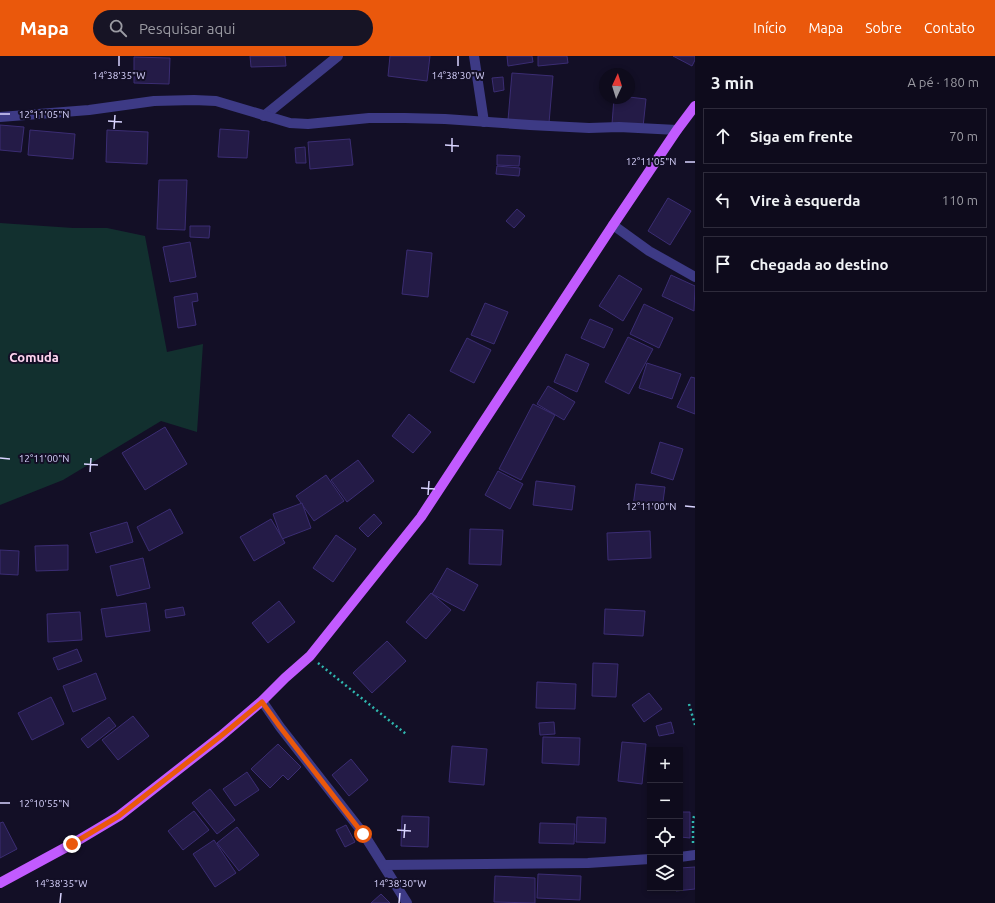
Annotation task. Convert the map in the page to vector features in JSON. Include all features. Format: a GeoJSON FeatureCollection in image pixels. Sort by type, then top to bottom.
{"type":"FeatureCollection","features":[{"type":"Feature","properties":{"kind":"main road"},"geometry":{"type":"LineString","coordinates":[[0,883],[72,844],[119,816],[262,702],[285,678],[310,656],[421,517],[613,225],[677,130],[695,106]]}},
{"type":"Feature","properties":{"kind":"street"},"geometry":{"type":"LineString","coordinates":[[264,116],[338,56]]}},
{"type":"Feature","properties":{"kind":"street"},"geometry":{"type":"LineString","coordinates":[[474,56],[484,122]]}},
{"type":"Feature","properties":{"kind":"street"},"geometry":{"type":"LineString","coordinates":[[0,116],[90,110],[154,101],[194,100],[216,101],[290,123],[308,124],[369,118],[405,118],[589,128],[619,127],[677,130]]}},
{"type":"Feature","properties":{"kind":"street"},"geometry":{"type":"LineString","coordinates":[[613,225],[649,251],[695,277]]}},
{"type":"Feature","properties":{"kind":"street"},"geometry":{"type":"LineString","coordinates":[[262,702],[363,834],[407,903]]}},
{"type":"Feature","properties":{"kind":"street"},"geometry":{"type":"LineString","coordinates":[[683,857],[695,855]]}},
{"type":"Feature","properties":{"kind":"street"},"geometry":{"type":"LineString","coordinates":[[384,866],[588,863],[647,859]]}},
{"type":"Feature","properties":{"kind":"path"},"geometry":{"type":"LineString","coordinates":[[310,656],[406,734]]}},
{"type":"Feature","properties":{"kind":"path"},"geometry":{"type":"LineString","coordinates":[[689,704],[695,725]]}},
{"type":"Feature","properties":{"kind":"path"},"geometry":{"type":"LineString","coordinates":[[695,814],[693,819],[695,855]]}},
{"type":"Feature","properties":{"kind":"green space"},"geometry":{"type":"Polygon","coordinates":[[[0,223],[73,228],[107,228],[145,236],[167,352],[203,344],[197,432],[161,421],[63,480],[0,505],[0,223]]]}},
{"type":"Feature","properties":{"kind":"building"},"geometry":{"type":"Polygon","coordinates":[[[250,56],[285,56],[286,66],[251,67],[250,56]]]}},
{"type":"Feature","properties":{"kind":"building"},"geometry":{"type":"Polygon","coordinates":[[[390,56],[430,56],[427,81],[388,76],[390,56]]]}},
{"type":"Feature","properties":{"kind":"building"},"geometry":{"type":"Polygon","coordinates":[[[507,56],[532,56],[533,62],[508,66],[507,56]]]}},
{"type":"Feature","properties":{"kind":"building"},"geometry":{"type":"Polygon","coordinates":[[[538,56],[567,56],[568,63],[538,66],[538,56]]]}},
{"type":"Feature","properties":{"kind":"building"},"geometry":{"type":"Polygon","coordinates":[[[673,56],[695,56],[695,60],[692,66],[673,56]]]}},
{"type":"Feature","properties":{"kind":"building"},"geometry":{"type":"Polygon","coordinates":[[[134,57],[170,58],[169,84],[134,83],[134,57]]]}},
{"type":"Feature","properties":{"kind":"building"},"geometry":{"type":"Polygon","coordinates":[[[512,73],[553,76],[549,123],[508,120],[512,73]]]}},
{"type":"Feature","properties":{"kind":"building"},"geometry":{"type":"Polygon","coordinates":[[[503,77],[504,90],[494,92],[492,78],[503,77]]]}},
{"type":"Feature","properties":{"kind":"building"},"geometry":{"type":"Polygon","coordinates":[[[635,98],[646,99],[643,127],[612,124],[614,104],[635,104],[635,98]]]}},
{"type":"Feature","properties":{"kind":"building"},"geometry":{"type":"Polygon","coordinates":[[[0,125],[24,127],[21,152],[0,150],[0,125]]]}},
{"type":"Feature","properties":{"kind":"building"},"geometry":{"type":"Polygon","coordinates":[[[220,129],[249,131],[247,158],[218,157],[220,129]]]}},
{"type":"Feature","properties":{"kind":"building"},"geometry":{"type":"Polygon","coordinates":[[[30,130],[75,134],[73,159],[28,155],[30,130]]]}},
{"type":"Feature","properties":{"kind":"building"},"geometry":{"type":"Polygon","coordinates":[[[107,130],[148,132],[147,164],[106,162],[107,130]]]}},
{"type":"Feature","properties":{"kind":"building"},"geometry":{"type":"Polygon","coordinates":[[[350,139],[353,165],[310,169],[308,142],[350,139]]]}},
{"type":"Feature","properties":{"kind":"building"},"geometry":{"type":"Polygon","coordinates":[[[305,147],[306,163],[296,163],[295,148],[305,147]]]}},
{"type":"Feature","properties":{"kind":"building"},"geometry":{"type":"Polygon","coordinates":[[[497,155],[520,156],[519,166],[497,165],[497,155]]]}},
{"type":"Feature","properties":{"kind":"building"},"geometry":{"type":"Polygon","coordinates":[[[497,166],[520,168],[519,176],[496,174],[497,166]]]}},
{"type":"Feature","properties":{"kind":"building"},"geometry":{"type":"Polygon","coordinates":[[[159,180],[187,180],[185,230],[157,229],[159,180]]]}},
{"type":"Feature","properties":{"kind":"building"},"geometry":{"type":"Polygon","coordinates":[[[668,198],[691,211],[670,245],[648,231],[668,198]]]}},
{"type":"Feature","properties":{"kind":"building"},"geometry":{"type":"Polygon","coordinates":[[[517,209],[525,216],[514,228],[506,221],[517,209]]]}},
{"type":"Feature","properties":{"kind":"building"},"geometry":{"type":"Polygon","coordinates":[[[190,226],[210,226],[209,238],[190,237],[190,226]]]}},
{"type":"Feature","properties":{"kind":"building"},"geometry":{"type":"Polygon","coordinates":[[[190,242],[196,277],[170,282],[163,247],[190,242]]]}},
{"type":"Feature","properties":{"kind":"building"},"geometry":{"type":"Polygon","coordinates":[[[407,250],[432,253],[428,297],[402,294],[407,250]]]}},
{"type":"Feature","properties":{"kind":"building"},"geometry":{"type":"Polygon","coordinates":[[[619,275],[642,289],[623,321],[599,306],[619,275]]]}},
{"type":"Feature","properties":{"kind":"building"},"geometry":{"type":"Polygon","coordinates":[[[671,275],[695,286],[694,311],[662,296],[671,275]]]}},
{"type":"Feature","properties":{"kind":"building"},"geometry":{"type":"Polygon","coordinates":[[[197,293],[198,301],[192,302],[196,325],[178,328],[174,297],[197,293]]]}},
{"type":"Feature","properties":{"kind":"building"},"geometry":{"type":"Polygon","coordinates":[[[485,303],[508,312],[494,344],[471,335],[485,303]]]}},
{"type":"Feature","properties":{"kind":"building"},"geometry":{"type":"Polygon","coordinates":[[[644,304],[673,318],[659,348],[630,334],[644,304]]]}},
{"type":"Feature","properties":{"kind":"building"},"geometry":{"type":"Polygon","coordinates":[[[590,319],[613,329],[604,348],[581,338],[590,319]]]}},
{"type":"Feature","properties":{"kind":"building"},"geometry":{"type":"Polygon","coordinates":[[[628,337],[653,349],[629,394],[605,382],[628,337]]]}},
{"type":"Feature","properties":{"kind":"building"},"geometry":{"type":"Polygon","coordinates":[[[467,338],[491,350],[474,383],[450,371],[467,338]]]}},
{"type":"Feature","properties":{"kind":"building"},"geometry":{"type":"Polygon","coordinates":[[[566,354],[589,364],[577,392],[554,382],[566,354]]]}},
{"type":"Feature","properties":{"kind":"building"},"geometry":{"type":"Polygon","coordinates":[[[647,363],[681,374],[672,399],[639,388],[647,363]]]}},
{"type":"Feature","properties":{"kind":"building"},"geometry":{"type":"Polygon","coordinates":[[[691,377],[695,378],[695,414],[677,407],[691,377]]]}},
{"type":"Feature","properties":{"kind":"building"},"geometry":{"type":"Polygon","coordinates":[[[548,386],[575,402],[564,420],[537,404],[548,386]]]}},
{"type":"Feature","properties":{"kind":"building"},"geometry":{"type":"Polygon","coordinates":[[[533,404],[555,415],[521,480],[499,469],[533,404]]]}},
{"type":"Feature","properties":{"kind":"building"},"geometry":{"type":"Polygon","coordinates":[[[409,414],[431,432],[413,453],[392,436],[409,414]]]}},
{"type":"Feature","properties":{"kind":"building"},"geometry":{"type":"Polygon","coordinates":[[[165,427],[187,464],[145,490],[122,453],[165,427]]]}},
{"type":"Feature","properties":{"kind":"building"},"geometry":{"type":"Polygon","coordinates":[[[660,442],[683,449],[673,480],[651,473],[660,442]]]}},
{"type":"Feature","properties":{"kind":"building"},"geometry":{"type":"Polygon","coordinates":[[[358,460],[374,481],[347,502],[331,480],[358,460]]]}},
{"type":"Feature","properties":{"kind":"building"},"geometry":{"type":"Polygon","coordinates":[[[498,471],[523,484],[510,509],[485,495],[498,471]]]}},
{"type":"Feature","properties":{"kind":"building"},"geometry":{"type":"Polygon","coordinates":[[[326,475],[344,501],[314,521],[296,496],[326,475]]]}},
{"type":"Feature","properties":{"kind":"building"},"geometry":{"type":"Polygon","coordinates":[[[536,481],[575,486],[572,510],[533,505],[536,481]]]}},
{"type":"Feature","properties":{"kind":"building"},"geometry":{"type":"Polygon","coordinates":[[[636,484],[665,487],[662,509],[633,506],[636,484]]]}},
{"type":"Feature","properties":{"kind":"building"},"geometry":{"type":"Polygon","coordinates":[[[302,503],[311,528],[282,539],[273,514],[302,503]]]}},
{"type":"Feature","properties":{"kind":"building"},"geometry":{"type":"Polygon","coordinates":[[[170,509],[183,533],[149,551],[137,527],[170,509]]]}},
{"type":"Feature","properties":{"kind":"building"},"geometry":{"type":"Polygon","coordinates":[[[374,514],[382,523],[368,537],[359,528],[374,514]]]}},
{"type":"Feature","properties":{"kind":"building"},"geometry":{"type":"Polygon","coordinates":[[[271,519],[285,543],[254,561],[240,537],[271,519]]]}},
{"type":"Feature","properties":{"kind":"building"},"geometry":{"type":"Polygon","coordinates":[[[127,522],[133,542],[96,553],[90,533],[127,522]]]}},
{"type":"Feature","properties":{"kind":"building"},"geometry":{"type":"Polygon","coordinates":[[[470,529],[503,530],[501,565],[469,564],[470,529]]]}},
{"type":"Feature","properties":{"kind":"building"},"geometry":{"type":"Polygon","coordinates":[[[650,531],[651,558],[608,560],[607,533],[650,531]]]}},
{"type":"Feature","properties":{"kind":"building"},"geometry":{"type":"Polygon","coordinates":[[[336,535],[356,549],[333,582],[313,568],[336,535]]]}},
{"type":"Feature","properties":{"kind":"building"},"geometry":{"type":"Polygon","coordinates":[[[68,545],[68,570],[36,571],[35,546],[68,545]]]}},
{"type":"Feature","properties":{"kind":"building"},"geometry":{"type":"Polygon","coordinates":[[[0,550],[19,551],[18,575],[0,574],[0,550]]]}},
{"type":"Feature","properties":{"kind":"building"},"geometry":{"type":"Polygon","coordinates":[[[143,558],[150,588],[117,596],[110,566],[143,558]]]}},
{"type":"Feature","properties":{"kind":"building"},"geometry":{"type":"Polygon","coordinates":[[[447,568],[478,585],[464,611],[432,594],[447,568]]]}},
{"type":"Feature","properties":{"kind":"building"},"geometry":{"type":"Polygon","coordinates":[[[431,593],[451,610],[426,639],[406,622],[431,593]]]}},
{"type":"Feature","properties":{"kind":"building"},"geometry":{"type":"Polygon","coordinates":[[[279,601],[295,622],[268,643],[252,623],[279,601]]]}},
{"type":"Feature","properties":{"kind":"building"},"geometry":{"type":"Polygon","coordinates":[[[146,603],[150,631],[106,637],[101,609],[146,603]]]}},
{"type":"Feature","properties":{"kind":"building"},"geometry":{"type":"Polygon","coordinates":[[[183,607],[185,615],[166,618],[165,610],[183,607]]]}},
{"type":"Feature","properties":{"kind":"building"},"geometry":{"type":"Polygon","coordinates":[[[605,609],[645,611],[643,636],[604,634],[605,609]]]}},
{"type":"Feature","properties":{"kind":"building"},"geometry":{"type":"Polygon","coordinates":[[[80,612],[82,640],[48,642],[47,614],[80,612]]]}},
{"type":"Feature","properties":{"kind":"building"},"geometry":{"type":"Polygon","coordinates":[[[387,641],[406,661],[372,693],[353,673],[387,641]]]}},
{"type":"Feature","properties":{"kind":"building"},"geometry":{"type":"Polygon","coordinates":[[[77,649],[82,661],[58,670],[53,658],[77,649]]]}},
{"type":"Feature","properties":{"kind":"building"},"geometry":{"type":"Polygon","coordinates":[[[593,663],[618,664],[616,697],[592,696],[593,663]]]}},
{"type":"Feature","properties":{"kind":"building"},"geometry":{"type":"Polygon","coordinates":[[[96,673],[106,699],[73,712],[63,686],[96,673]]]}},
{"type":"Feature","properties":{"kind":"building"},"geometry":{"type":"Polygon","coordinates":[[[537,682],[576,684],[575,709],[536,708],[537,682]]]}},
{"type":"Feature","properties":{"kind":"building"},"geometry":{"type":"Polygon","coordinates":[[[649,693],[662,709],[644,722],[632,705],[649,693]]]}},
{"type":"Feature","properties":{"kind":"building"},"geometry":{"type":"Polygon","coordinates":[[[51,697],[64,724],[32,740],[18,713],[51,697]]]}},
{"type":"Feature","properties":{"kind":"building"},"geometry":{"type":"Polygon","coordinates":[[[133,716],[149,736],[118,760],[102,740],[133,716]]]}},
{"type":"Feature","properties":{"kind":"building"},"geometry":{"type":"Polygon","coordinates":[[[109,717],[116,726],[88,748],[81,739],[109,717]]]}},
{"type":"Feature","properties":{"kind":"building"},"geometry":{"type":"Polygon","coordinates":[[[554,722],[555,734],[540,735],[539,723],[554,722]]]}},
{"type":"Feature","properties":{"kind":"building"},"geometry":{"type":"Polygon","coordinates":[[[671,722],[674,733],[659,736],[656,726],[671,722]]]}},
{"type":"Feature","properties":{"kind":"building"},"geometry":{"type":"Polygon","coordinates":[[[543,737],[580,738],[579,765],[542,763],[543,737]]]}},
{"type":"Feature","properties":{"kind":"building"},"geometry":{"type":"Polygon","coordinates":[[[622,742],[646,744],[642,784],[618,781],[622,742]]]}},
{"type":"Feature","properties":{"kind":"building"},"geometry":{"type":"Polygon","coordinates":[[[278,744],[301,767],[288,780],[283,775],[270,788],[251,769],[278,744]]]}},
{"type":"Feature","properties":{"kind":"building"},"geometry":{"type":"Polygon","coordinates":[[[452,746],[487,749],[484,785],[449,782],[452,746]]]}},
{"type":"Feature","properties":{"kind":"building"},"geometry":{"type":"Polygon","coordinates":[[[351,759],[368,780],[349,796],[332,775],[351,759]]]}},
{"type":"Feature","properties":{"kind":"building"},"geometry":{"type":"Polygon","coordinates":[[[247,772],[259,790],[235,806],[223,789],[247,772]]]}},
{"type":"Feature","properties":{"kind":"building"},"geometry":{"type":"Polygon","coordinates":[[[210,789],[235,820],[217,834],[192,803],[210,789]]]}},
{"type":"Feature","properties":{"kind":"building"},"geometry":{"type":"Polygon","coordinates":[[[194,811],[209,830],[183,850],[168,831],[194,811]]]}},
{"type":"Feature","properties":{"kind":"building"},"geometry":{"type":"Polygon","coordinates":[[[683,812],[690,812],[690,838],[683,837],[683,812]]]}},
{"type":"Feature","properties":{"kind":"building"},"geometry":{"type":"Polygon","coordinates":[[[402,816],[429,817],[428,847],[401,846],[402,816]]]}},
{"type":"Feature","properties":{"kind":"building"},"geometry":{"type":"Polygon","coordinates":[[[577,817],[606,818],[605,843],[576,842],[577,817]]]}},
{"type":"Feature","properties":{"kind":"building"},"geometry":{"type":"Polygon","coordinates":[[[3,822],[17,849],[0,858],[0,823],[3,822]]]}},
{"type":"Feature","properties":{"kind":"building"},"geometry":{"type":"Polygon","coordinates":[[[540,823],[575,824],[574,844],[539,843],[540,823]]]}},
{"type":"Feature","properties":{"kind":"building"},"geometry":{"type":"Polygon","coordinates":[[[346,825],[355,842],[345,847],[336,830],[346,825]]]}},
{"type":"Feature","properties":{"kind":"building"},"geometry":{"type":"Polygon","coordinates":[[[237,827],[259,855],[239,871],[217,843],[237,827]]]}},
{"type":"Feature","properties":{"kind":"building"},"geometry":{"type":"Polygon","coordinates":[[[214,840],[236,873],[215,887],[193,854],[214,840]]]}},
{"type":"Feature","properties":{"kind":"building"},"geometry":{"type":"Polygon","coordinates":[[[695,867],[695,889],[683,890],[683,868],[695,867]]]}},
{"type":"Feature","properties":{"kind":"building"},"geometry":{"type":"Polygon","coordinates":[[[538,874],[581,876],[580,900],[537,898],[538,874]]]}},
{"type":"Feature","properties":{"kind":"building"},"geometry":{"type":"Polygon","coordinates":[[[495,876],[535,878],[535,903],[494,902],[495,876]]]}},
{"type":"Feature","properties":{"kind":"building"},"geometry":{"type":"Polygon","coordinates":[[[381,894],[390,903],[371,903],[381,894]]]}},
{"type":"Feature","properties":{"kind":"district","name":"Comuda"},"geometry":{"type":"Point","coordinates":[34,357]}},
{"type":"Feature","properties":{"kind":"route"},"geometry":{"type":"LineString","coordinates":[[72,844],[119,816],[159,786],[262,702],[363,834]]}}]}
